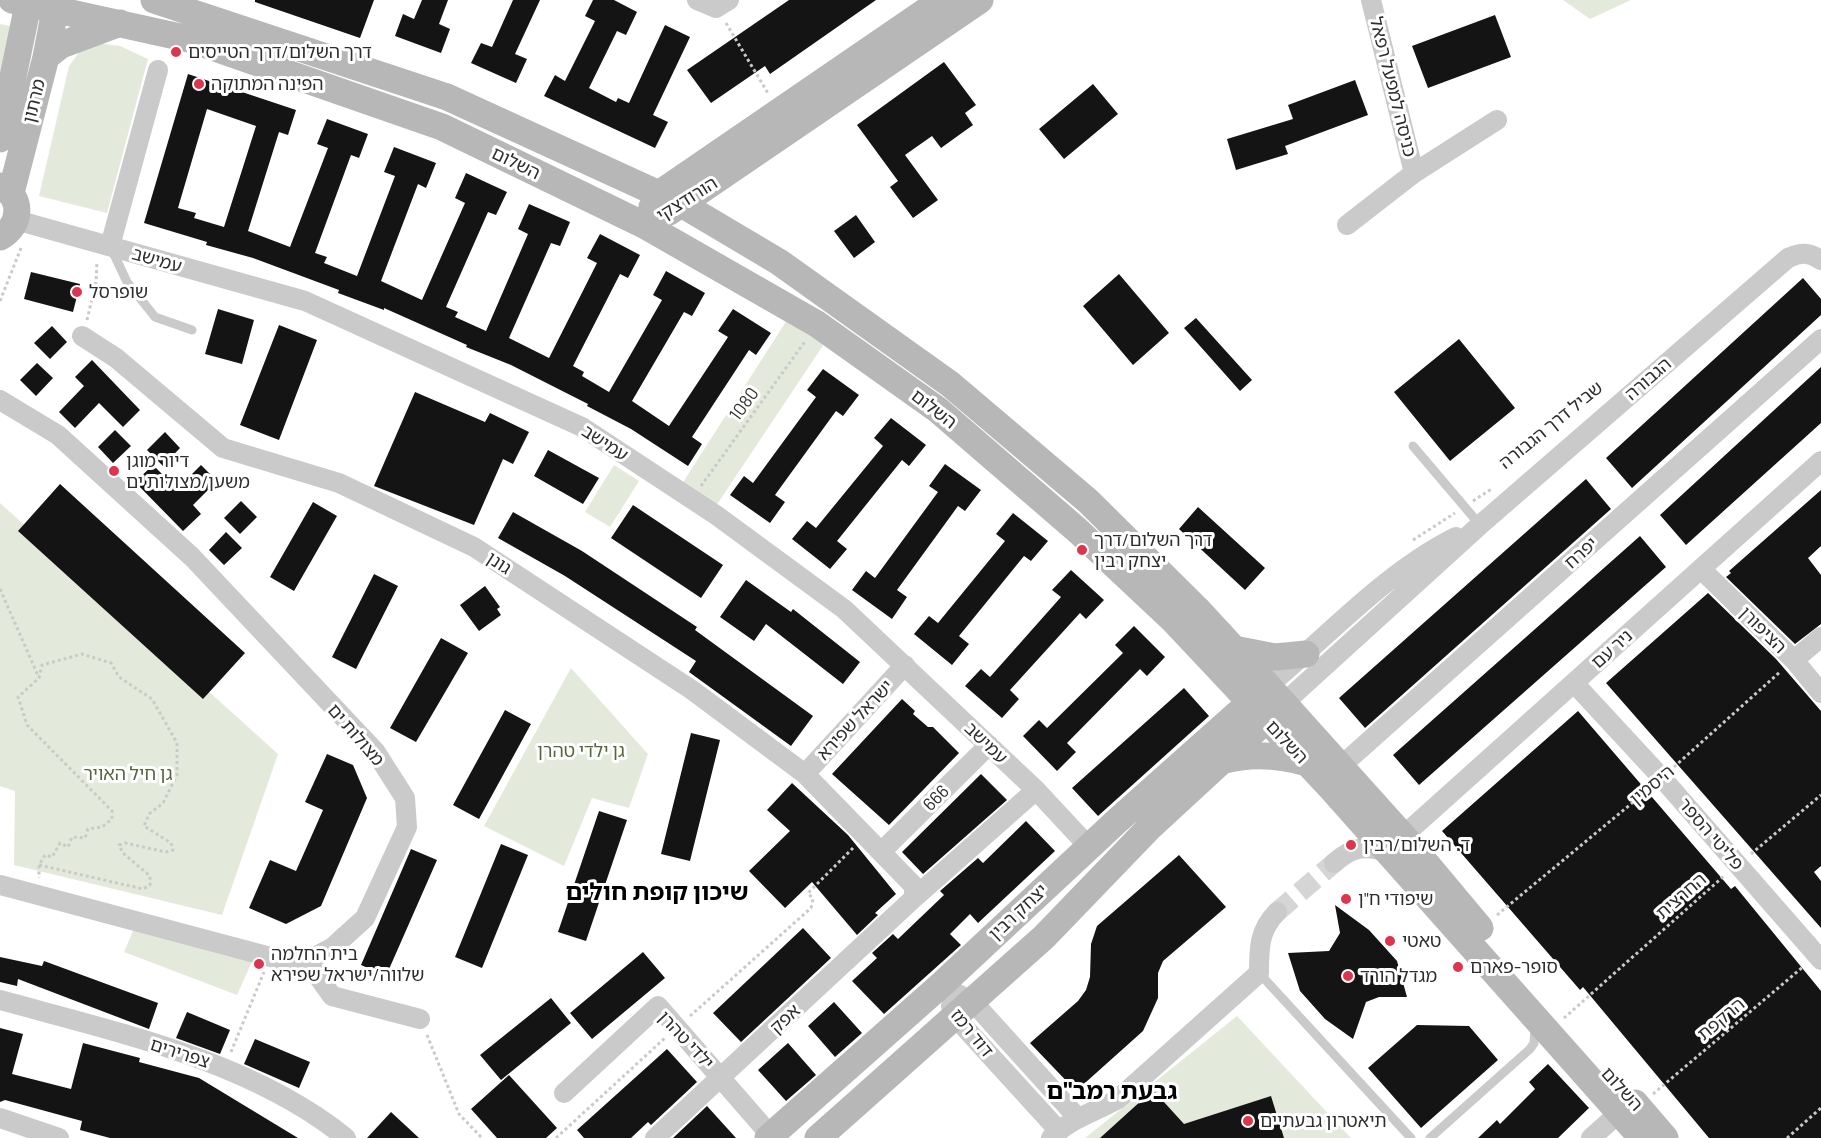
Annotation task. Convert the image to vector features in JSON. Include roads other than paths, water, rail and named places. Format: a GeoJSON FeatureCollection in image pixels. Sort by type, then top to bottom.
{"type":"FeatureCollection","features":[{"type":"Feature","properties":{"kind":"main road","name":"השלום"},"geometry":{"type":"LineString","coordinates":[[154,0],[447,97],[683,205],[779,262],[950,384],[1088,501],[1234,649],[1306,762],[1396,844],[1480,929],[1561,1020],[1629,1110],[1642,1138]]}},
{"type":"Feature","properties":{"kind":"main road","name":"הורודצקי"},"geometry":{"type":"LineString","coordinates":[[644,225],[658,194],[942,0]]}},
{"type":"Feature","properties":{"kind":"main road","name":"הורודצקי"},"geometry":{"type":"LineString","coordinates":[[644,225],[683,205],[980,0]]}},
{"type":"Feature","properties":{"kind":"main road","name":"השלום"},"geometry":{"type":"LineString","coordinates":[[23,1],[56,4],[189,39],[442,127],[644,225],[817,324],[938,410],[1077,530],[1174,621],[1341,766],[1396,844],[1531,1013],[1629,1110],[1665,1138]]}},
{"type":"Feature","properties":{"kind":"main road","name":"מרתון"},"geometry":{"type":"LineString","coordinates":[[0,139],[23,1]]}},
{"type":"Feature","properties":{"kind":"main road","name":"מרתון"},"geometry":{"type":"LineString","coordinates":[[5,190],[46,57],[56,4]]}},
{"type":"Feature","properties":{"kind":"main road"},"geometry":{"type":"LineString","coordinates":[[46,57],[61,45],[123,23]]}},
{"type":"Feature","properties":{"kind":"main road"},"geometry":{"type":"LineString","coordinates":[[5,190],[18,209],[16,227]]}},
{"type":"Feature","properties":{"kind":"main road"},"geometry":{"type":"LineString","coordinates":[[1234,649],[1275,657],[1306,654]]}},
{"type":"Feature","properties":{"kind":"main road","name":"יצחק רבין"},"geometry":{"type":"LineString","coordinates":[[818,1138],[1053,929],[1150,826],[1220,761],[1267,703]]}},
{"type":"Feature","properties":{"kind":"main road","name":"יצחק רבין"},"geometry":{"type":"LineString","coordinates":[[771,1137],[1089,847],[1267,703]]}},
{"type":"Feature","properties":{"kind":"main road"},"geometry":{"type":"LineString","coordinates":[[1220,761],[1251,755],[1267,755],[1306,762]]}},
{"type":"Feature","properties":{"kind":"street"},"geometry":{"type":"LineString","coordinates":[[697,0],[723,4]]}},
{"type":"Feature","properties":{"kind":"street","name":"כניסה למפעל רפאל"},"geometry":{"type":"LineString","coordinates":[[1371,0],[1414,173]]}},
{"type":"Feature","properties":{"kind":"street"},"geometry":{"type":"LineString","coordinates":[[103,245],[158,70]]}},
{"type":"Feature","properties":{"kind":"street"},"geometry":{"type":"LineString","coordinates":[[1347,225],[1414,173],[1497,120]]}},
{"type":"Feature","properties":{"kind":"street","name":"עמישב"},"geometry":{"type":"LineString","coordinates":[[16,227],[103,245],[305,301],[582,427],[692,499],[844,609],[1035,790],[1089,847]]}},
{"type":"Feature","properties":{"kind":"street","name":"הגבורה"},"geometry":{"type":"LineString","coordinates":[[1267,703],[1480,525],[1788,258],[1801,253],[1818,253]]}},
{"type":"Feature","properties":{"kind":"street","name":"גונן"},"geometry":{"type":"LineString","coordinates":[[82,336],[116,358],[224,448],[339,483],[474,547],[692,690],[805,774],[882,851]]}},
{"type":"Feature","properties":{"kind":"street","name":"יפרח"},"geometry":{"type":"LineString","coordinates":[[1341,766],[1821,339]]}},
{"type":"Feature","properties":{"kind":"street","name":"מצולות ים"},"geometry":{"type":"LineString","coordinates":[[0,400],[58,435],[192,557],[375,751],[405,798],[407,827],[365,918],[333,947],[307,961]]}},
{"type":"Feature","properties":{"kind":"street","name":"ניר עם"},"geometry":{"type":"LineString","coordinates":[[1396,844],[1821,461]]}},
{"type":"Feature","properties":{"kind":"street","name":"הגבורה"},"geometry":{"type":"LineString","coordinates":[[1267,703],[1306,654],[1409,564],[1440,544],[1480,525]]}},
{"type":"Feature","properties":{"kind":"street","name":"הציפורן"},"geometry":{"type":"LineString","coordinates":[[1701,569],[1794,660],[1821,693]]}},
{"type":"Feature","properties":{"kind":"street"},"geometry":{"type":"LineString","coordinates":[[1794,660],[1821,638]]}},
{"type":"Feature","properties":{"kind":"street","name":"ישראל שפירא"},"geometry":{"type":"LineString","coordinates":[[805,774],[905,665]]}},
{"type":"Feature","properties":{"kind":"street","name":"פליטי הספר"},"geometry":{"type":"LineString","coordinates":[[1574,683],[1662,778],[1819,958]]}},
{"type":"Feature","properties":{"kind":"street","name":"666"},"geometry":{"type":"LineString","coordinates":[[882,851],[988,745]]}},
{"type":"Feature","properties":{"kind":"street","name":"אפק"},"geometry":{"type":"LineString","coordinates":[[655,1138],[914,898],[1035,790]]}},
{"type":"Feature","properties":{"kind":"street"},"geometry":{"type":"LineString","coordinates":[[1334,863],[1357,848],[1396,844]]}},
{"type":"Feature","properties":{"kind":"street"},"geometry":{"type":"LineString","coordinates":[[882,851],[914,885],[914,898]]}},
{"type":"Feature","properties":{"kind":"street"},"geometry":{"type":"LineString","coordinates":[[0,885],[289,962],[307,961],[332,996],[420,1019]]}},
{"type":"Feature","properties":{"kind":"street"},"geometry":{"type":"LineString","coordinates":[[1055,1134],[1077,1117],[1100,1110],[1118,1099],[1259,973],[1259,941],[1263,929],[1277,912]]}},
{"type":"Feature","properties":{"kind":"street","name":"דוד רמז"},"geometry":{"type":"LineString","coordinates":[[940,985],[1077,1117]]}},
{"type":"Feature","properties":{"kind":"street","name":"צפרירים"},"geometry":{"type":"LineString","coordinates":[[0,1000],[249,1077],[318,1116],[346,1138]]}},
{"type":"Feature","properties":{"kind":"street","name":"ילדי טהרן"},"geometry":{"type":"LineString","coordinates":[[564,1093],[658,1006],[771,1137]]}},
{"type":"Feature","properties":{"kind":"street","name":"דוד רמז"},"geometry":{"type":"LineString","coordinates":[[964,1010],[1055,1134]]}},
{"type":"Feature","properties":{"kind":"street"},"geometry":{"type":"LineString","coordinates":[[1591,1138],[1629,1110]]}},
{"type":"Feature","properties":{"kind":"street"},"geometry":{"type":"LineString","coordinates":[[0,1118],[59,1138]]}},
{"type":"Feature","properties":{"kind":"lane"},"geometry":{"type":"LineString","coordinates":[[103,245],[127,282],[155,317],[192,330]]}},
{"type":"Feature","properties":{"kind":"lane"},"geometry":{"type":"LineString","coordinates":[[1413,446],[1480,525]]}},
{"type":"Feature","properties":{"kind":"lane"},"geometry":{"type":"LineString","coordinates":[[1259,973],[1411,1138]]}},
{"type":"Feature","properties":{"kind":"lane"},"geometry":{"type":"LineString","coordinates":[[1430,1138],[1530,1049],[1536,1028],[1531,1013]]}},
{"type":"Feature","properties":{"kind":"tunnel"},"geometry":{"type":"LineString","coordinates":[[1277,912],[1334,863]]}},
{"type":"Feature","properties":{"kind":"place","name":"דרך השלום/דרך הטייסים"},"geometry":{"type":"Point","coordinates":[176,52]}},
{"type":"Feature","properties":{"kind":"place","name":"הפינה המתוקה"},"geometry":{"type":"Point","coordinates":[199,84]}},
{"type":"Feature","properties":{"kind":"place","name":"שופרסל"},"geometry":{"type":"Point","coordinates":[77,292]}},
{"type":"Feature","properties":{"kind":"place","name":"דיור מוגן משען/מצולות ים"},"geometry":{"type":"Point","coordinates":[114,471]}},
{"type":"Feature","properties":{"kind":"place","name":"דרך השלום/דרך יצחק רבין"},"geometry":{"type":"Point","coordinates":[1082,550]}},
{"type":"Feature","properties":{"kind":"place","name":"ד. השלום/רבין"},"geometry":{"type":"Point","coordinates":[1351,845]}},
{"type":"Feature","properties":{"kind":"place","name":"שיפודי ח\"ן"},"geometry":{"type":"Point","coordinates":[1346,899]}},
{"type":"Feature","properties":{"kind":"place","name":"טאטי"},"geometry":{"type":"Point","coordinates":[1390,941]}},
{"type":"Feature","properties":{"kind":"place","name":"בית החלמה שלווה/ישראל שפירא"},"geometry":{"type":"Point","coordinates":[259,964]}},
{"type":"Feature","properties":{"kind":"place","name":"סופר-פארם"},"geometry":{"type":"Point","coordinates":[1458,967]}},
{"type":"Feature","properties":{"kind":"place","name":"מגדל הורד"},"geometry":{"type":"Point","coordinates":[1348,976]}},
{"type":"Feature","properties":{"kind":"place","name":"תיאטרון גבעתיים"},"geometry":{"type":"Point","coordinates":[1248,1121]}},
{"type":"Feature","properties":{"kind":"district","name":"שיכון קופת חולים"},"geometry":{"type":"Point","coordinates":[657,892]}},
{"type":"Feature","properties":{"kind":"district","name":"גבעת רמב\"ם"},"geometry":{"type":"Point","coordinates":[1112,1091]}},
{"type":"Feature","properties":{"kind":"park label","name":"גן ילדי טהרן"},"geometry":{"type":"Point","coordinates":[581,751]}},
{"type":"Feature","properties":{"kind":"park label","name":"גן חיל האויר"},"geometry":{"type":"Point","coordinates":[128,774]}}]}
